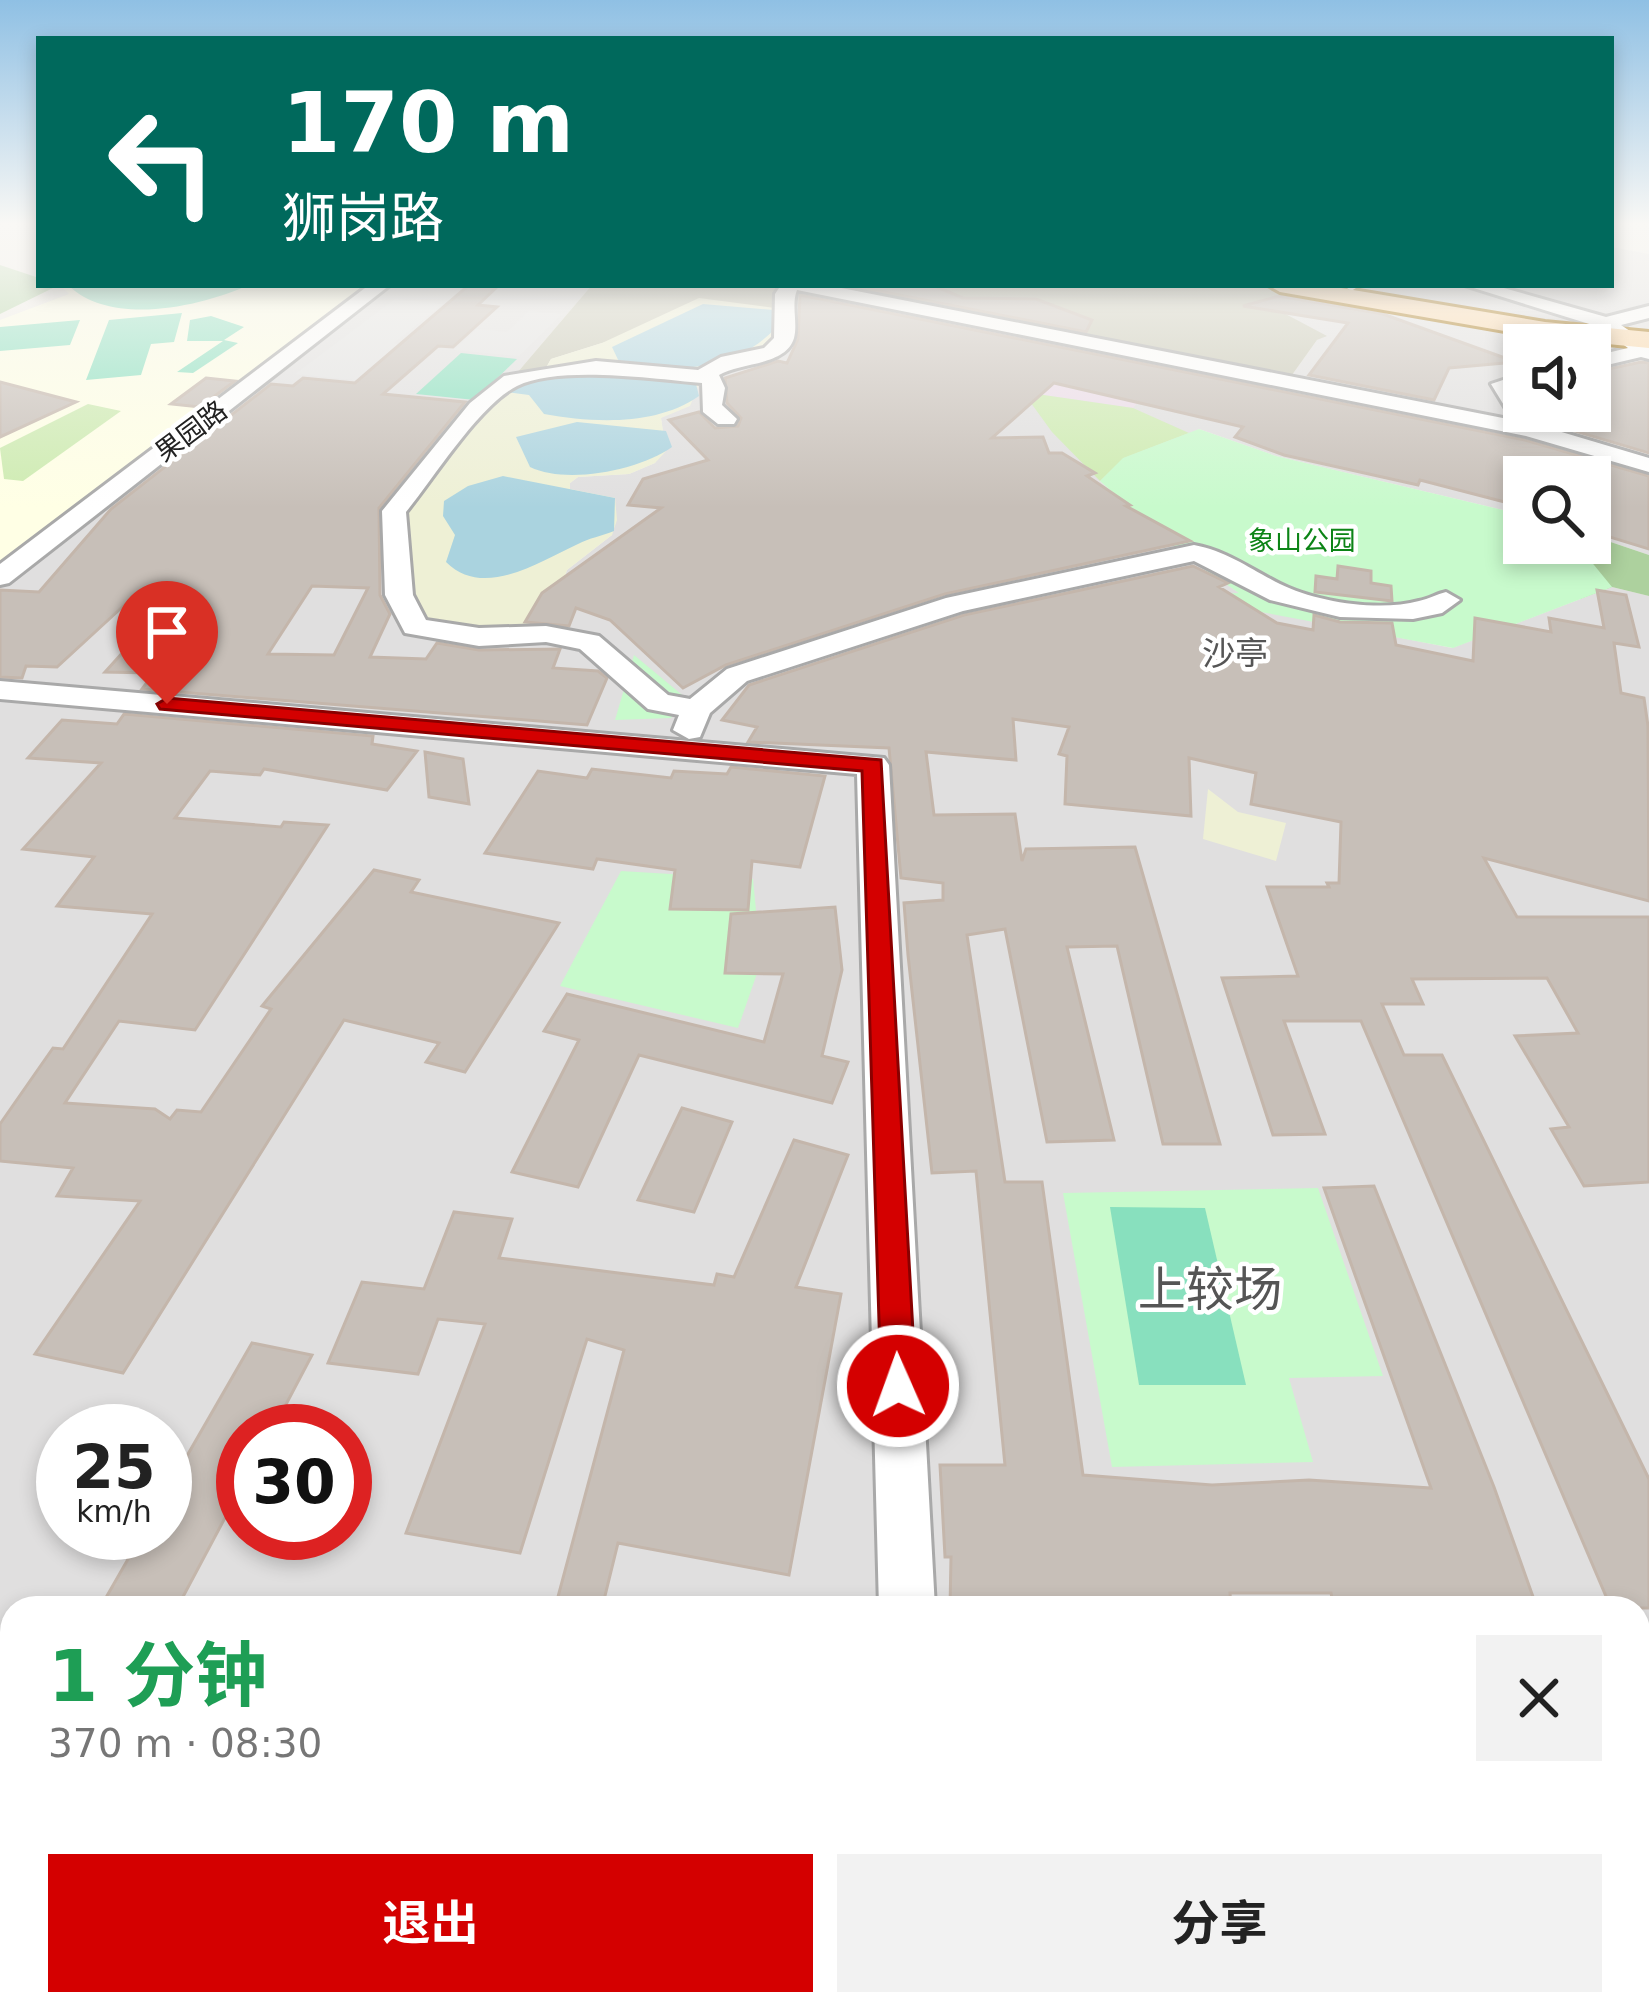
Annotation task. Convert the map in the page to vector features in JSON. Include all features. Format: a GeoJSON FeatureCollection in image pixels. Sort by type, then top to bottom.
{"type":"FeatureCollection","features":[{"type":"Feature","properties":{"kind":"main road"},"geometry":{"type":"LineString","coordinates":[[1487,320],[1637,338]]}},
{"type":"Feature","properties":{"kind":"main road"},"geometry":{"type":"LineString","coordinates":[[1540,320],[1637,338]]}},
{"type":"Feature","properties":{"kind":"street","name":"果园路"},"geometry":{"type":"LineString","coordinates":[[0,577],[335,320]]}},
{"type":"Feature","properties":{"kind":"street"},"geometry":{"type":"LineString","coordinates":[[701,376],[728,362],[771,352],[784,339],[783,320]]}},
{"type":"Feature","properties":{"kind":"street"},"geometry":{"type":"LineString","coordinates":[[972,320],[1503,424]]}},
{"type":"Feature","properties":{"kind":"street"},"geometry":{"type":"LineString","coordinates":[[1582,320],[1637,338]]}},
{"type":"Feature","properties":{"kind":"street"},"geometry":{"type":"LineString","coordinates":[[695,710],[659,703],[589,642],[546,634],[479,638],[415,627],[399,595],[394,511],[478,408],[511,380],[596,367],[701,376],[711,380],[714,388],[711,407],[726,419]]}},
{"type":"Feature","properties":{"kind":"street"},"geometry":{"type":"LineString","coordinates":[[1538,432],[1649,465]]}},
{"type":"Feature","properties":{"kind":"street"},"geometry":{"type":"LineString","coordinates":[[683,748],[695,710],[737,675],[956,604],[1198,545],[1293,598],[1394,613],[1429,612],[1446,600]]}},
{"type":"Feature","properties":{"kind":"street"},"geometry":{"type":"LineString","coordinates":[[0,690],[873,765],[907,1596]]}},
{"type":"Feature","properties":{"kind":"street"},"geometry":{"type":"LineString","coordinates":[[0,724],[34,693]]}},
{"type":"Feature","properties":{"kind":"shaded area"},"geometry":{"type":"Polygon","coordinates":[[[0,320],[335,320],[0,577],[0,320]]]}},
{"type":"Feature","properties":{"kind":"shaded area"},"geometry":{"type":"Polygon","coordinates":[[[335,320],[562,320],[511,380],[546,634],[567,570],[612,535],[615,498],[569,489],[570,483],[578,477],[629,474],[655,463],[663,432],[661,418],[757,320],[970,320],[1287,382],[1317,340],[1325,336],[1296,320],[1649,320],[1649,353],[1611,359],[1611,324],[1503,324],[1503,432],[1538,432],[1649,465],[1649,555],[1611,542],[1611,456],[1503,456],[1503,510],[1276,456],[1199,429],[1100,481],[1183,555],[1241,594],[1184,595],[1452,648],[1612,587],[1649,596],[1649,1596],[0,1596],[0,577],[335,320]]]}},
{"type":"Feature","properties":{"kind":"shaded area"},"geometry":{"type":"Polygon","coordinates":[[[367,320],[423,320],[394,343],[406,346],[363,381],[295,374],[367,320]]]}},
{"type":"Feature","properties":{"kind":"shaded area"},"geometry":{"type":"Polygon","coordinates":[[[519,320],[556,320],[519,356],[454,350],[477,329],[507,332],[519,320]]]}},
{"type":"Feature","properties":{"kind":"shaded area"},"geometry":{"type":"Polygon","coordinates":[[[562,320],[723,320],[602,343],[551,359],[543,373],[511,380],[562,320]]]}},
{"type":"Feature","properties":{"kind":"shaded area"},"geometry":{"type":"Polygon","coordinates":[[[651,320],[779,320],[771,353],[702,376],[690,406],[661,418],[666,451],[655,463],[629,474],[578,477],[570,483],[570,489],[615,498],[617,520],[612,535],[567,570],[546,634],[415,627],[394,511],[478,408],[543,373],[551,359],[651,320]]]}},
{"type":"Feature","properties":{"kind":"shaded area"},"geometry":{"type":"Polygon","coordinates":[[[975,320],[1297,320],[1327,336],[1317,340],[1287,382],[975,320]]]}},
{"type":"Feature","properties":{"kind":"shaded area"},"geometry":{"type":"Polygon","coordinates":[[[985,323],[1176,360],[1133,408],[1023,392],[977,339],[985,323]]]}},
{"type":"Feature","properties":{"kind":"shaded area"},"geometry":{"type":"Polygon","coordinates":[[[1208,789],[1238,812],[1286,823],[1276,861],[1203,839],[1208,789]]]}},
{"type":"Feature","properties":{"kind":"green space"},"geometry":{"type":"Polygon","coordinates":[[[80,320],[70,345],[0,351],[0,327],[80,320]]]}},
{"type":"Feature","properties":{"kind":"green space"},"geometry":{"type":"Polygon","coordinates":[[[109,320],[180,320],[174,342],[151,344],[141,375],[86,380],[109,320]]]}},
{"type":"Feature","properties":{"kind":"green space"},"geometry":{"type":"Polygon","coordinates":[[[190,320],[223,320],[244,327],[224,340],[238,343],[193,373],[177,372],[223,341],[187,341],[190,320]]]}},
{"type":"Feature","properties":{"kind":"green space"},"geometry":{"type":"Polygon","coordinates":[[[461,353],[517,359],[475,400],[416,394],[461,353]]]}},
{"type":"Feature","properties":{"kind":"green space"},"geometry":{"type":"Polygon","coordinates":[[[1023,392],[1133,408],[1189,433],[1124,458],[1100,481],[1052,432],[1023,392]]]}},
{"type":"Feature","properties":{"kind":"green space"},"geometry":{"type":"Polygon","coordinates":[[[88,404],[121,411],[23,481],[4,479],[0,448],[88,404]]]}},
{"type":"Feature","properties":{"kind":"green space","name":"象山公园"},"geometry":{"type":"Polygon","coordinates":[[[1199,429],[1276,456],[1503,510],[1503,564],[1593,564],[1612,587],[1453,648],[1176,596],[1239,593],[1183,555],[1100,481],[1123,458],[1199,429]]]}},
{"type":"Feature","properties":{"kind":"green space"},"geometry":{"type":"Polygon","coordinates":[[[1611,542],[1649,555],[1649,596],[1612,587],[1580,599],[1559,564],[1611,564],[1611,542]]]}},
{"type":"Feature","properties":{"kind":"green space"},"geometry":{"type":"Polygon","coordinates":[[[634,655],[687,699],[671,718],[615,720],[634,655]]]}},
{"type":"Feature","properties":{"kind":"green space"},"geometry":{"type":"Polygon","coordinates":[[[621,871],[753,879],[761,962],[738,1028],[560,986],[621,871]]]}},
{"type":"Feature","properties":{"kind":"green space"},"geometry":{"type":"Polygon","coordinates":[[[1318,1188],[1383,1376],[1289,1378],[1313,1462],[1112,1467],[1063,1193],[1318,1188]]]}},
{"type":"Feature","properties":{"kind":"green space"},"geometry":{"type":"Polygon","coordinates":[[[1110,1207],[1205,1208],[1246,1385],[1139,1385],[1110,1207]]]}},
{"type":"Feature","properties":{"kind":"water"},"geometry":{"type":"Polygon","coordinates":[[[669,320],[775,320],[775,329],[741,354],[703,366],[621,366],[612,347],[669,320]]]}},
{"type":"Feature","properties":{"kind":"water"},"geometry":{"type":"Polygon","coordinates":[[[597,371],[684,380],[696,384],[699,396],[664,413],[604,420],[544,414],[529,395],[506,392],[520,380],[597,371]]]}},
{"type":"Feature","properties":{"kind":"water"},"geometry":{"type":"Polygon","coordinates":[[[577,422],[666,431],[672,447],[623,468],[583,475],[530,467],[516,437],[577,422]]]}},
{"type":"Feature","properties":{"kind":"water"},"geometry":{"type":"Polygon","coordinates":[[[503,476],[615,498],[614,531],[512,574],[477,578],[461,573],[446,562],[455,535],[443,516],[444,501],[468,486],[503,476]]]}},
{"type":"Feature","properties":{"kind":"building"},"geometry":{"type":"Polygon","coordinates":[[[428,320],[483,320],[453,347],[438,346],[383,394],[465,402],[379,508],[380,595],[390,614],[370,657],[426,659],[437,643],[479,650],[560,649],[553,668],[598,671],[607,678],[587,725],[142,689],[154,673],[105,672],[152,620],[131,599],[57,667],[26,666],[22,678],[0,677],[0,590],[39,592],[111,509],[271,384],[293,386],[303,378],[355,383],[428,320]],[[312,586],[268,654],[334,655],[368,588],[312,586]]]}},
{"type":"Feature","properties":{"kind":"building"},"geometry":{"type":"Polygon","coordinates":[[[799,320],[925,320],[1525,440],[1580,456],[1503,456],[1503,502],[1420,480],[1418,485],[1284,455],[1235,437],[1243,427],[1054,383],[992,438],[1043,437],[1049,453],[1062,453],[1095,473],[1087,476],[1130,505],[1126,506],[1190,541],[945,594],[726,665],[683,688],[610,620],[576,608],[569,626],[525,622],[542,593],[661,508],[628,505],[643,479],[708,460],[669,420],[699,412],[715,428],[738,426],[741,418],[727,403],[725,378],[778,361],[787,363],[798,339],[799,320]]]}},
{"type":"Feature","properties":{"kind":"building"},"geometry":{"type":"Polygon","coordinates":[[[1026,320],[1092,320],[1086,332],[1026,320]]]}},
{"type":"Feature","properties":{"kind":"building"},"geometry":{"type":"Polygon","coordinates":[[[1330,320],[1400,320],[1503,357],[1503,363],[1449,368],[1434,400],[1309,375],[1348,323],[1330,320]]]}},
{"type":"Feature","properties":{"kind":"building"},"geometry":{"type":"Polygon","coordinates":[[[1649,363],[1649,453],[1578,432],[1611,432],[1611,368],[1649,363]]]}},
{"type":"Feature","properties":{"kind":"building"},"geometry":{"type":"Polygon","coordinates":[[[206,378],[235,381],[200,407],[171,404],[206,378]]]}},
{"type":"Feature","properties":{"kind":"building"},"geometry":{"type":"Polygon","coordinates":[[[0,382],[76,402],[0,437],[0,382]]]}},
{"type":"Feature","properties":{"kind":"building"},"geometry":{"type":"Polygon","coordinates":[[[1611,465],[1649,476],[1649,549],[1611,537],[1611,465]]]}},
{"type":"Feature","properties":{"kind":"building"},"geometry":{"type":"Polygon","coordinates":[[[1193,566],[1228,583],[1219,587],[1277,623],[1313,630],[1314,615],[1340,622],[1392,623],[1396,645],[1473,661],[1475,618],[1551,632],[1549,618],[1604,628],[1597,590],[1626,595],[1639,647],[1614,643],[1621,693],[1644,698],[1648,726],[1649,901],[1484,858],[1517,917],[1649,917],[1649,1182],[1584,1186],[1551,1129],[1569,1127],[1515,1036],[1578,1033],[1547,978],[1412,979],[1423,1004],[1382,1004],[1404,1055],[1442,1055],[1649,1479],[1649,1596],[1606,1596],[1361,1021],[1284,1021],[1325,1134],[1273,1135],[1222,978],[1298,976],[1267,887],[1339,883],[1341,822],[1251,804],[1256,773],[1189,758],[1191,816],[1065,804],[1067,756],[1059,754],[1069,727],[1013,719],[1016,760],[926,752],[934,815],[1015,814],[1022,861],[1026,849],[1135,847],[1220,1144],[1163,1144],[1117,946],[1067,947],[1114,1140],[1047,1142],[1005,929],[967,935],[1005,1182],[1042,1182],[1083,1475],[1212,1485],[1309,1480],[1431,1488],[1324,1188],[1374,1186],[1533,1596],[950,1596],[951,1557],[945,1557],[940,1465],[1005,1465],[976,1171],[932,1173],[908,955],[904,903],[943,900],[943,883],[901,878],[889,748],[748,742],[757,727],[722,720],[749,685],[964,615],[1193,566]]]}},
{"type":"Feature","properties":{"kind":"building"},"geometry":{"type":"Polygon","coordinates":[[[1338,566],[1371,571],[1371,583],[1391,586],[1392,601],[1315,592],[1316,576],[1337,579],[1338,566]]]}},
{"type":"Feature","properties":{"kind":"building"},"geometry":{"type":"Polygon","coordinates":[[[124,714],[373,736],[372,744],[417,751],[387,790],[264,769],[260,775],[210,771],[175,818],[281,827],[284,822],[328,825],[195,1030],[119,1021],[65,1103],[155,1109],[170,1119],[177,1110],[201,1112],[271,1009],[262,1006],[374,870],[419,880],[411,892],[559,923],[465,1072],[426,1062],[439,1043],[344,1020],[123,1373],[35,1354],[140,1201],[57,1196],[73,1168],[0,1161],[0,1124],[53,1048],[63,1049],[152,914],[57,906],[94,857],[23,849],[101,763],[28,758],[62,720],[117,724],[124,714]]]}},
{"type":"Feature","properties":{"kind":"building"},"geometry":{"type":"Polygon","coordinates":[[[425,752],[463,759],[469,804],[429,797],[425,752]]]}},
{"type":"Feature","properties":{"kind":"building"},"geometry":{"type":"Polygon","coordinates":[[[731,767],[825,776],[800,867],[752,861],[748,910],[670,909],[675,870],[597,859],[593,869],[485,853],[538,771],[587,778],[592,769],[671,778],[674,771],[727,774],[731,767]]]}},
{"type":"Feature","properties":{"kind":"building"},"geometry":{"type":"Polygon","coordinates":[[[835,907],[842,970],[822,1056],[848,1062],[832,1103],[639,1055],[578,1187],[512,1172],[579,1040],[544,1031],[567,994],[764,1042],[783,974],[725,973],[731,914],[835,907]]]}},
{"type":"Feature","properties":{"kind":"building"},"geometry":{"type":"Polygon","coordinates":[[[682,1108],[732,1122],[694,1212],[638,1200],[682,1108]]]}},
{"type":"Feature","properties":{"kind":"building"},"geometry":{"type":"Polygon","coordinates":[[[794,1140],[848,1155],[796,1287],[841,1294],[789,1575],[618,1543],[605,1596],[558,1596],[624,1350],[587,1339],[520,1553],[406,1533],[485,1324],[438,1319],[418,1374],[328,1363],[362,1282],[424,1289],[454,1212],[512,1219],[499,1258],[714,1285],[717,1274],[734,1277],[794,1140]]]}},
{"type":"Feature","properties":{"kind":"building"},"geometry":{"type":"Polygon","coordinates":[[[252,1343],[312,1355],[286,1404],[217,1404],[252,1343]]]}},
{"type":"Feature","properties":{"kind":"building"},"geometry":{"type":"Polygon","coordinates":[[[216,1405],[216,1535],[183,1596],[107,1596],[128,1560],[192,1560],[192,1447],[216,1405]]]}},
{"type":"Feature","properties":{"kind":"district","name":"沙亭"},"geometry":{"type":"Point","coordinates":[1235,653]}},
{"type":"Feature","properties":{"kind":"district","name":"上较场"},"geometry":{"type":"Point","coordinates":[1210,1289]}},
{"type":"Feature","properties":{"kind":"route"},"geometry":{"type":"LineString","coordinates":[[167,704],[873,765],[898,1386]]}}]}
